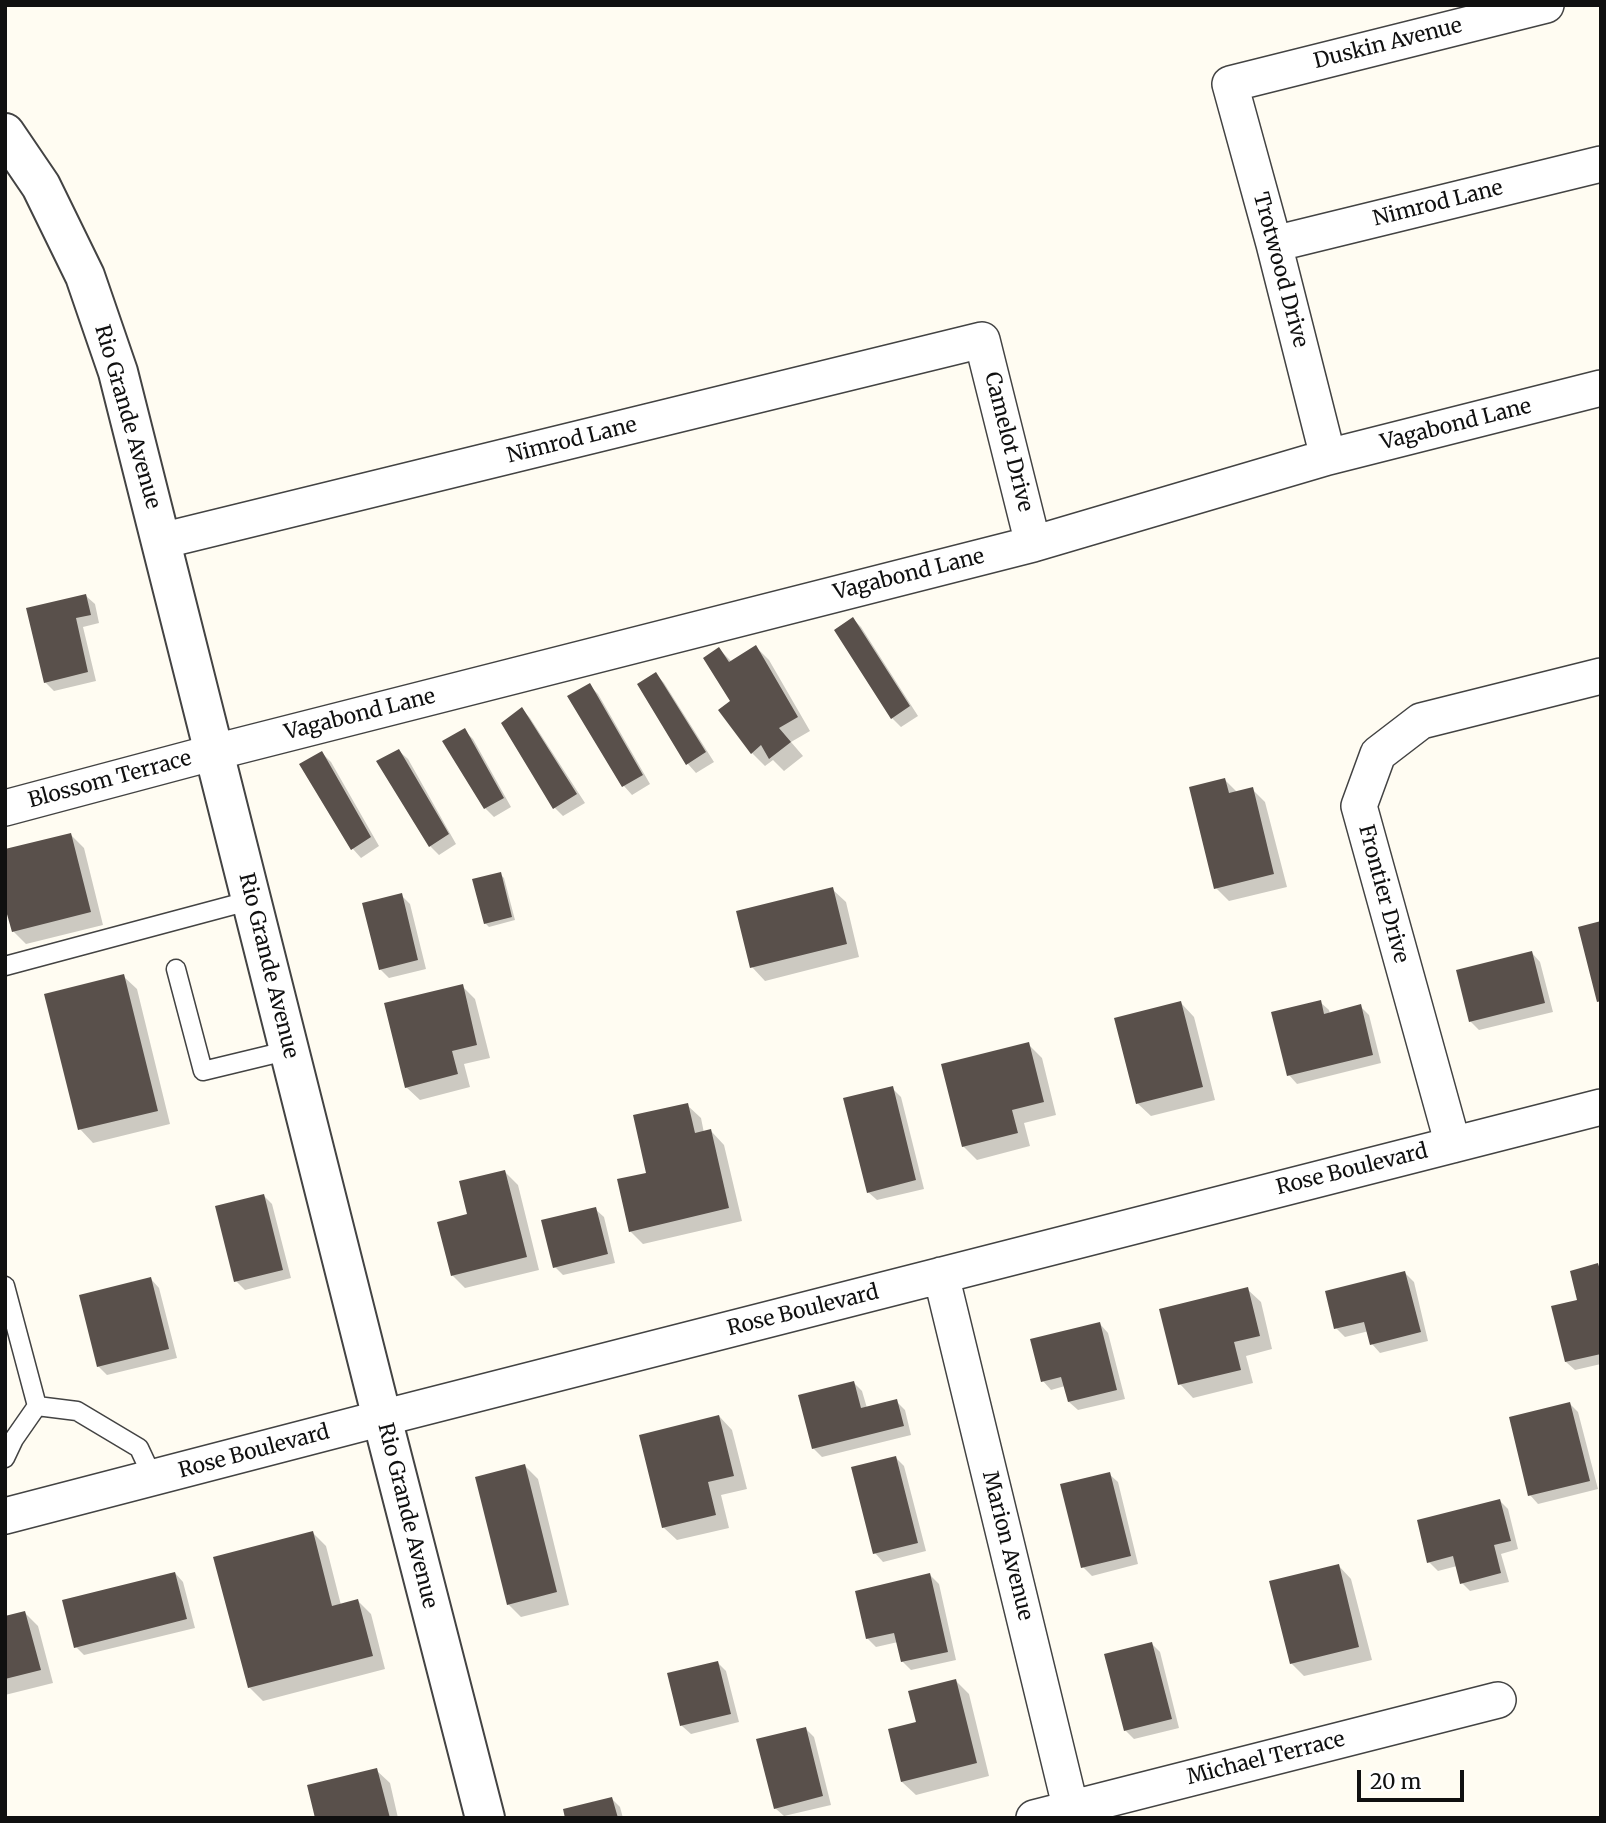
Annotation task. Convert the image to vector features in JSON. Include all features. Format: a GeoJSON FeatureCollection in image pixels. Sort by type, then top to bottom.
{"type":"FeatureCollection","features":[{"type":"Feature","properties":{"kind":"street","name":"Duskin Avenue"},"geometry":{"type":"LineString","coordinates":[[1230,84],[1546,5]]}},
{"type":"Feature","properties":{"kind":"street","name":"Trotwood Drive"},"geometry":{"type":"LineString","coordinates":[[1230,84],[1275,244],[1328,457]]}},
{"type":"Feature","properties":{"kind":"street","name":"Rio Grande Avenue"},"geometry":{"type":"LineString","coordinates":[[5,133],[41,186],[85,276],[118,372],[485,1818]]}},
{"type":"Feature","properties":{"kind":"street","name":"Nimrod Lane"},"geometry":{"type":"LineString","coordinates":[[1275,244],[1601,164]]}},
{"type":"Feature","properties":{"kind":"street","name":"Nimrod Lane"},"geometry":{"type":"LineString","coordinates":[[161,541],[982,340]]}},
{"type":"Feature","properties":{"kind":"street","name":"Camelot Drive"},"geometry":{"type":"LineString","coordinates":[[982,340],[1033,544]]}},
{"type":"Feature","properties":{"kind":"street","name":"Vagabond Lane"},"geometry":{"type":"LineString","coordinates":[[215,752],[1033,544],[1328,457],[1601,388]]}},
{"type":"Feature","properties":{"kind":"street","name":"Frontier Drive"},"geometry":{"type":"LineString","coordinates":[[1452,1145],[1359,806],[1378,754],[1421,721],[1601,676]]}},
{"type":"Feature","properties":{"kind":"street","name":"Blossom Terrace"},"geometry":{"type":"LineString","coordinates":[[5,808],[215,752]]}},
{"type":"Feature","properties":{"kind":"street","name":"Rose Boulevard"},"geometry":{"type":"LineString","coordinates":[[5,1516],[1601,1107]]}},
{"type":"Feature","properties":{"kind":"street","name":"Marion Avenue"},"geometry":{"type":"LineString","coordinates":[[941,1275],[1072,1813]]}},
{"type":"Feature","properties":{"kind":"street","name":"Michael Terrace"},"geometry":{"type":"LineString","coordinates":[[1034,1818],[1072,1813],[1498,1700]]}},
{"type":"Feature","properties":{"kind":"lane"},"geometry":{"type":"LineString","coordinates":[[5,966],[252,900]]}},
{"type":"Feature","properties":{"kind":"lane"},"geometry":{"type":"LineString","coordinates":[[176,969],[203,1071],[290,1050]]}},
{"type":"Feature","properties":{"kind":"lane"},"geometry":{"type":"LineString","coordinates":[[5,1286],[37,1406],[14,1439],[5,1458]]}},
{"type":"Feature","properties":{"kind":"lane"},"geometry":{"type":"LineString","coordinates":[[37,1406],[77,1411],[139,1448],[153,1478]]}},
{"type":"Feature","properties":{"kind":"building"},"geometry":{"type":"Polygon","coordinates":[[[86,594],[91,615],[76,618],[88,672],[44,683],[26,608],[86,594]]]}},
{"type":"Feature","properties":{"kind":"building"},"geometry":{"type":"Polygon","coordinates":[[[853,617],[910,706],[891,719],[834,630],[853,617]]]}},
{"type":"Feature","properties":{"kind":"building"},"geometry":{"type":"Polygon","coordinates":[[[756,645],[798,717],[779,728],[791,742],[769,759],[761,745],[751,754],[718,710],[730,701],[703,658],[719,647],[729,662],[756,645]]]}},
{"type":"Feature","properties":{"kind":"building"},"geometry":{"type":"Polygon","coordinates":[[[656,672],[706,752],[686,765],[637,684],[656,672]]]}},
{"type":"Feature","properties":{"kind":"building"},"geometry":{"type":"Polygon","coordinates":[[[590,683],[643,775],[622,787],[567,696],[590,683]]]}},
{"type":"Feature","properties":{"kind":"building"},"geometry":{"type":"Polygon","coordinates":[[[522,707],[577,794],[553,809],[501,723],[522,707]]]}},
{"type":"Feature","properties":{"kind":"building"},"geometry":{"type":"Polygon","coordinates":[[[465,728],[504,798],[484,809],[442,741],[465,728]]]}},
{"type":"Feature","properties":{"kind":"building"},"geometry":{"type":"Polygon","coordinates":[[[399,749],[449,834],[429,847],[376,761],[399,749]]]}},
{"type":"Feature","properties":{"kind":"building"},"geometry":{"type":"Polygon","coordinates":[[[322,751],[371,837],[351,850],[299,764],[322,751]]]}},
{"type":"Feature","properties":{"kind":"building"},"geometry":{"type":"Polygon","coordinates":[[[1225,778],[1229,793],[1253,787],[1274,874],[1214,889],[1189,787],[1225,778]]]}},
{"type":"Feature","properties":{"kind":"building"},"geometry":{"type":"Polygon","coordinates":[[[71,833],[91,912],[12,932],[5,907],[5,849],[71,833]]]}},
{"type":"Feature","properties":{"kind":"building"},"geometry":{"type":"Polygon","coordinates":[[[501,872],[512,917],[484,924],[472,879],[501,872]]]}},
{"type":"Feature","properties":{"kind":"building"},"geometry":{"type":"Polygon","coordinates":[[[833,887],[847,944],[750,968],[736,911],[833,887]]]}},
{"type":"Feature","properties":{"kind":"building"},"geometry":{"type":"Polygon","coordinates":[[[402,893],[418,960],[379,970],[362,903],[402,893]]]}},
{"type":"Feature","properties":{"kind":"building"},"geometry":{"type":"Polygon","coordinates":[[[1601,921],[1601,1001],[1597,1002],[1578,927],[1601,921]]]}},
{"type":"Feature","properties":{"kind":"building"},"geometry":{"type":"Polygon","coordinates":[[[1532,951],[1545,1003],[1469,1022],[1456,970],[1532,951]]]}},
{"type":"Feature","properties":{"kind":"building"},"geometry":{"type":"Polygon","coordinates":[[[124,974],[158,1111],[78,1130],[44,994],[124,974]]]}},
{"type":"Feature","properties":{"kind":"building"},"geometry":{"type":"Polygon","coordinates":[[[463,984],[477,1045],[452,1051],[458,1074],[405,1088],[384,1003],[463,984]]]}},
{"type":"Feature","properties":{"kind":"building"},"geometry":{"type":"Polygon","coordinates":[[[1321,1000],[1324,1014],[1361,1004],[1373,1055],[1287,1076],[1271,1012],[1321,1000]]]}},
{"type":"Feature","properties":{"kind":"building"},"geometry":{"type":"Polygon","coordinates":[[[1181,1001],[1203,1087],[1136,1104],[1114,1018],[1181,1001]]]}},
{"type":"Feature","properties":{"kind":"building"},"geometry":{"type":"Polygon","coordinates":[[[1029,1042],[1044,1102],[1012,1110],[1018,1133],[962,1147],[941,1064],[1029,1042]]]}},
{"type":"Feature","properties":{"kind":"building"},"geometry":{"type":"Polygon","coordinates":[[[893,1086],[916,1180],[867,1193],[843,1098],[893,1086]]]}},
{"type":"Feature","properties":{"kind":"building"},"geometry":{"type":"Polygon","coordinates":[[[688,1103],[695,1133],[711,1129],[729,1208],[629,1232],[617,1179],[646,1173],[633,1115],[688,1103]]]}},
{"type":"Feature","properties":{"kind":"building"},"geometry":{"type":"Polygon","coordinates":[[[505,1170],[527,1257],[451,1276],[437,1222],[467,1214],[459,1181],[505,1170]]]}},
{"type":"Feature","properties":{"kind":"building"},"geometry":{"type":"Polygon","coordinates":[[[264,1194],[283,1270],[234,1282],[215,1206],[264,1194]]]}},
{"type":"Feature","properties":{"kind":"building"},"geometry":{"type":"Polygon","coordinates":[[[596,1207],[608,1254],[553,1268],[541,1220],[596,1207]]]}},
{"type":"Feature","properties":{"kind":"building"},"geometry":{"type":"Polygon","coordinates":[[[1598,1263],[1601,1274],[1601,1354],[1565,1362],[1551,1306],[1577,1300],[1570,1271],[1598,1263]]]}},
{"type":"Feature","properties":{"kind":"building"},"geometry":{"type":"Polygon","coordinates":[[[1405,1271],[1421,1332],[1370,1345],[1364,1322],[1334,1329],[1325,1291],[1405,1271]]]}},
{"type":"Feature","properties":{"kind":"building"},"geometry":{"type":"Polygon","coordinates":[[[151,1277],[169,1349],[97,1367],[79,1295],[151,1277]]]}},
{"type":"Feature","properties":{"kind":"building"},"geometry":{"type":"Polygon","coordinates":[[[1248,1287],[1260,1336],[1234,1342],[1241,1370],[1178,1385],[1159,1309],[1248,1287]]]}},
{"type":"Feature","properties":{"kind":"building"},"geometry":{"type":"Polygon","coordinates":[[[1100,1322],[1117,1390],[1068,1402],[1061,1377],[1041,1382],[1030,1339],[1100,1322]]]}},
{"type":"Feature","properties":{"kind":"building"},"geometry":{"type":"Polygon","coordinates":[[[854,1381],[861,1408],[897,1399],[904,1426],[812,1449],[798,1395],[854,1381]]]}},
{"type":"Feature","properties":{"kind":"building"},"geometry":{"type":"Polygon","coordinates":[[[1570,1402],[1590,1481],[1528,1496],[1509,1417],[1570,1402]]]}},
{"type":"Feature","properties":{"kind":"building"},"geometry":{"type":"Polygon","coordinates":[[[719,1415],[734,1476],[708,1482],[716,1515],[662,1528],[639,1435],[719,1415]]]}},
{"type":"Feature","properties":{"kind":"building"},"geometry":{"type":"Polygon","coordinates":[[[896,1456],[918,1543],[873,1554],[851,1467],[896,1456]]]}},
{"type":"Feature","properties":{"kind":"building"},"geometry":{"type":"Polygon","coordinates":[[[525,1464],[557,1592],[507,1605],[475,1477],[525,1464]]]}},
{"type":"Feature","properties":{"kind":"building"},"geometry":{"type":"Polygon","coordinates":[[[1110,1472],[1131,1556],[1081,1568],[1060,1484],[1110,1472]]]}},
{"type":"Feature","properties":{"kind":"building"},"geometry":{"type":"Polygon","coordinates":[[[1500,1499],[1511,1541],[1494,1545],[1501,1573],[1460,1584],[1453,1556],[1427,1563],[1417,1520],[1500,1499]]]}},
{"type":"Feature","properties":{"kind":"building"},"geometry":{"type":"Polygon","coordinates":[[[313,1531],[332,1606],[358,1599],[373,1656],[248,1688],[213,1557],[313,1531]]]}},
{"type":"Feature","properties":{"kind":"building"},"geometry":{"type":"Polygon","coordinates":[[[1339,1564],[1359,1647],[1290,1664],[1269,1581],[1339,1564]]]}},
{"type":"Feature","properties":{"kind":"building"},"geometry":{"type":"Polygon","coordinates":[[[175,1572],[187,1619],[74,1648],[62,1600],[175,1572]]]}},
{"type":"Feature","properties":{"kind":"building"},"geometry":{"type":"Polygon","coordinates":[[[930,1573],[948,1652],[901,1662],[894,1633],[866,1639],[855,1591],[930,1573]]]}},
{"type":"Feature","properties":{"kind":"building"},"geometry":{"type":"Polygon","coordinates":[[[25,1611],[41,1670],[5,1679],[5,1616],[25,1611]]]}},
{"type":"Feature","properties":{"kind":"building"},"geometry":{"type":"Polygon","coordinates":[[[1152,1642],[1172,1719],[1124,1731],[1104,1654],[1152,1642]]]}},
{"type":"Feature","properties":{"kind":"building"},"geometry":{"type":"Polygon","coordinates":[[[718,1661],[731,1714],[680,1726],[667,1673],[718,1661]]]}},
{"type":"Feature","properties":{"kind":"building"},"geometry":{"type":"Polygon","coordinates":[[[956,1679],[977,1763],[901,1782],[888,1729],[916,1722],[908,1691],[956,1679]]]}},
{"type":"Feature","properties":{"kind":"building"},"geometry":{"type":"Polygon","coordinates":[[[806,1727],[823,1796],[774,1809],[756,1739],[806,1727]]]}},
{"type":"Feature","properties":{"kind":"building"},"geometry":{"type":"Polygon","coordinates":[[[377,1768],[390,1818],[315,1818],[307,1785],[377,1768]]]}},
{"type":"Feature","properties":{"kind":"building"},"geometry":{"type":"Polygon","coordinates":[[[612,1797],[618,1818],[565,1818],[563,1809],[612,1797]]]}}]}
